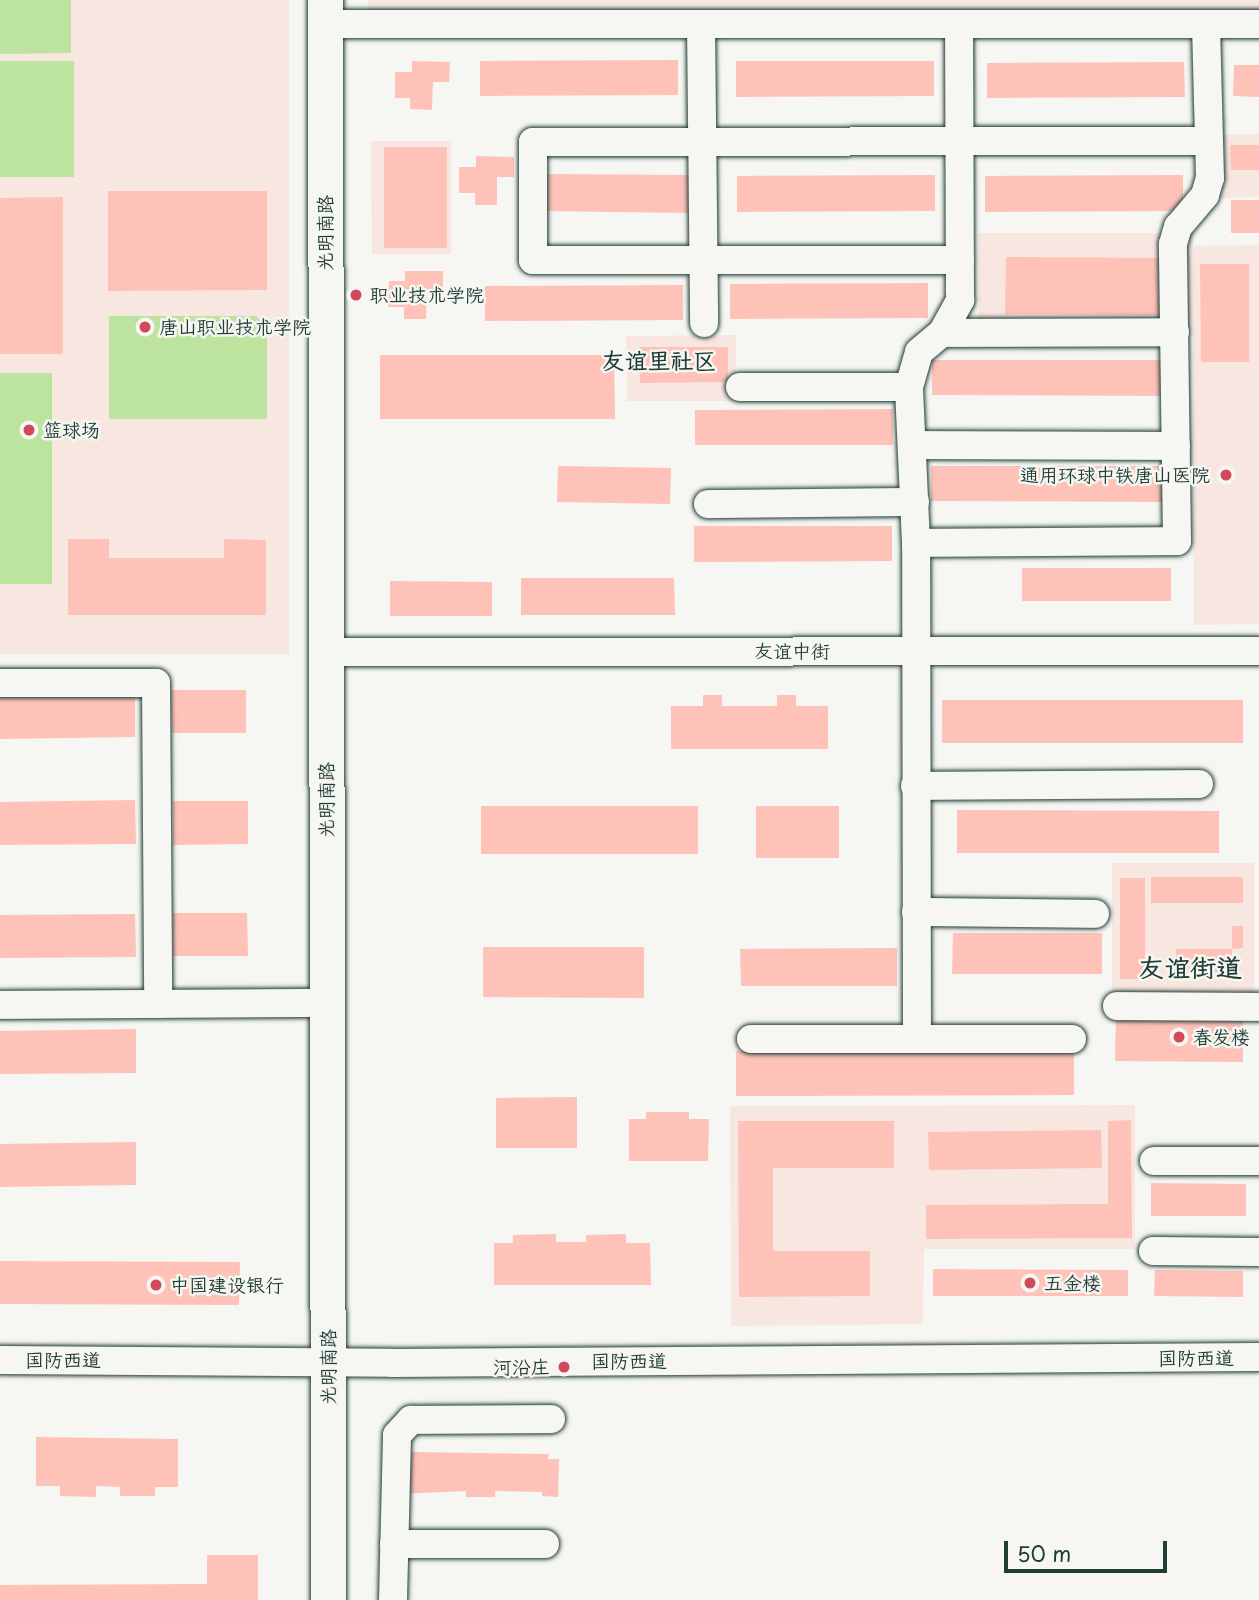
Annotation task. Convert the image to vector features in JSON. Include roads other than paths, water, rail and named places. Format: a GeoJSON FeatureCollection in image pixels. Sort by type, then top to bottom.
{"type":"FeatureCollection","features":[{"type":"Feature","properties":{"kind":"main road","name":"光明南路"},"geometry":{"type":"LineString","coordinates":[[325,12],[328,1600]]}},
{"type":"Feature","properties":{"kind":"street"},"geometry":{"type":"LineString","coordinates":[[325,12],[701,24],[1259,24]]}},
{"type":"Feature","properties":{"kind":"street"},"geometry":{"type":"LineString","coordinates":[[701,24],[704,323]]}},
{"type":"Feature","properties":{"kind":"street"},"geometry":{"type":"LineString","coordinates":[[917,1039],[916,543],[914,445],[909,387],[919,352],[942,332],[960,300],[959,24]]}},
{"type":"Feature","properties":{"kind":"street"},"geometry":{"type":"LineString","coordinates":[[916,543],[1177,541],[1173,244],[1178,227],[1205,195],[1210,178],[1206,25]]}},
{"type":"Feature","properties":{"kind":"street"},"geometry":{"type":"LineString","coordinates":[[960,260],[533,260],[533,142],[1208,141]]}},
{"type":"Feature","properties":{"kind":"street"},"geometry":{"type":"LineString","coordinates":[[942,332],[1175,332]]}},
{"type":"Feature","properties":{"kind":"street"},"geometry":{"type":"LineString","coordinates":[[740,387],[909,387]]}},
{"type":"Feature","properties":{"kind":"street"},"geometry":{"type":"LineString","coordinates":[[914,445],[1177,446]]}},
{"type":"Feature","properties":{"kind":"street"},"geometry":{"type":"LineString","coordinates":[[708,503],[915,502]]}},
{"type":"Feature","properties":{"kind":"street","name":"友谊中街"},"geometry":{"type":"LineString","coordinates":[[326,652],[1259,651]]}},
{"type":"Feature","properties":{"kind":"street"},"geometry":{"type":"LineString","coordinates":[[0,683],[156,683],[158,1004]]}},
{"type":"Feature","properties":{"kind":"street"},"geometry":{"type":"LineString","coordinates":[[915,786],[1199,784]]}},
{"type":"Feature","properties":{"kind":"street"},"geometry":{"type":"LineString","coordinates":[[916,912],[1095,914]]}},
{"type":"Feature","properties":{"kind":"street"},"geometry":{"type":"LineString","coordinates":[[0,1005],[326,1003]]}},
{"type":"Feature","properties":{"kind":"street"},"geometry":{"type":"LineString","coordinates":[[1117,1006],[1259,1007]]}},
{"type":"Feature","properties":{"kind":"street"},"geometry":{"type":"LineString","coordinates":[[751,1039],[1072,1039]]}},
{"type":"Feature","properties":{"kind":"street"},"geometry":{"type":"LineString","coordinates":[[1154,1161],[1259,1161]]}},
{"type":"Feature","properties":{"kind":"street"},"geometry":{"type":"LineString","coordinates":[[1153,1251],[1259,1252]]}},
{"type":"Feature","properties":{"kind":"street","name":"国防西道"},"geometry":{"type":"LineString","coordinates":[[0,1360],[1259,1357]]}},
{"type":"Feature","properties":{"kind":"street"},"geometry":{"type":"LineString","coordinates":[[393,1600],[397,1435],[411,1420],[551,1419]]}},
{"type":"Feature","properties":{"kind":"street"},"geometry":{"type":"LineString","coordinates":[[394,1544],[545,1544]]}},
{"type":"Feature","properties":{"kind":"place","name":"职业技术学院"},"geometry":{"type":"Point","coordinates":[356,295]}},
{"type":"Feature","properties":{"kind":"place","name":"唐山职业技术学院"},"geometry":{"type":"Point","coordinates":[145,327]}},
{"type":"Feature","properties":{"kind":"place","name":"篮球场"},"geometry":{"type":"Point","coordinates":[29,430]}},
{"type":"Feature","properties":{"kind":"place","name":"通用环球中铁唐山医院"},"geometry":{"type":"Point","coordinates":[1226,475]}},
{"type":"Feature","properties":{"kind":"place","name":"春发楼"},"geometry":{"type":"Point","coordinates":[1179,1037]}},
{"type":"Feature","properties":{"kind":"place","name":"五金楼"},"geometry":{"type":"Point","coordinates":[1030,1283]}},
{"type":"Feature","properties":{"kind":"place","name":"中国建设银行"},"geometry":{"type":"Point","coordinates":[156,1285]}},
{"type":"Feature","properties":{"kind":"place","name":"河沿庄"},"geometry":{"type":"Point","coordinates":[564,1367]}},
{"type":"Feature","properties":{"kind":"district","name":"友谊里社区"},"geometry":{"type":"Point","coordinates":[659,360]}},
{"type":"Feature","properties":{"kind":"district","name":"友谊街道"},"geometry":{"type":"Point","coordinates":[1190,967]}}]}
